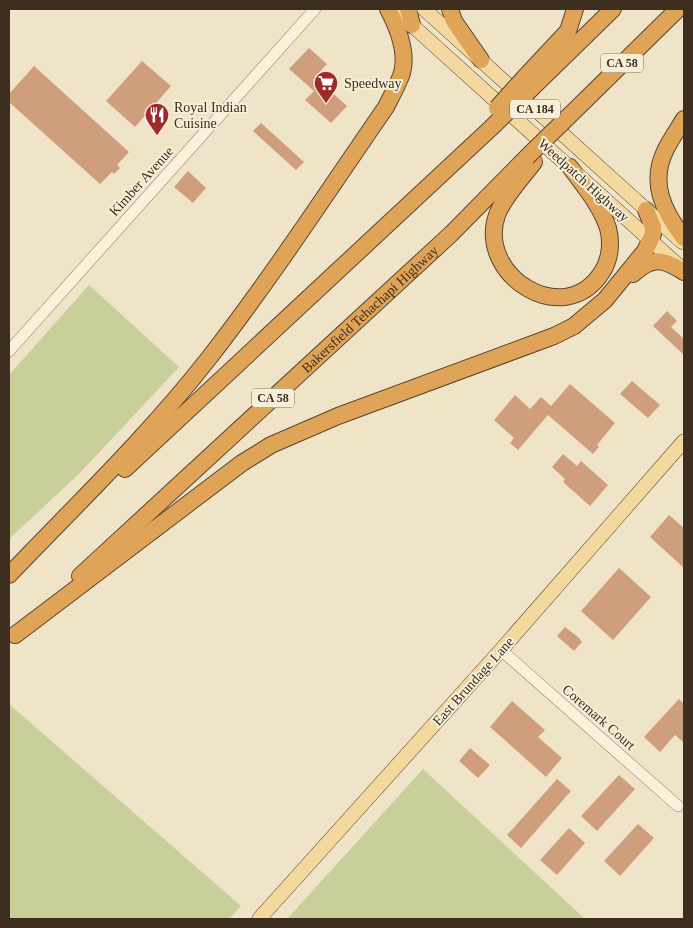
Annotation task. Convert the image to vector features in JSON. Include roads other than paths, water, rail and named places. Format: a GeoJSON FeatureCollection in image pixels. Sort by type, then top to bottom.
{"type":"FeatureCollection","features":[{"type":"Feature","properties":{"kind":"highway"},"geometry":{"type":"LineString","coordinates":[[9,576],[138,440],[208,359],[386,107],[402,74],[403,53],[398,30],[388,9]]}},
{"type":"Feature","properties":{"kind":"highway"},"geometry":{"type":"LineString","coordinates":[[408,9],[412,25]]}},
{"type":"Feature","properties":{"kind":"highway"},"geometry":{"type":"LineString","coordinates":[[450,9],[459,30],[481,60]]}},
{"type":"Feature","properties":{"kind":"highway"},"geometry":{"type":"LineString","coordinates":[[529,82],[568,31],[575,9]]}},
{"type":"Feature","properties":{"kind":"highway"},"geometry":{"type":"LineString","coordinates":[[9,576],[413,201],[529,82],[613,9]]}},
{"type":"Feature","properties":{"kind":"highway","name":"CA 58"},"geometry":{"type":"LineString","coordinates":[[530,160],[567,118],[678,9]]}},
{"type":"Feature","properties":{"kind":"highway"},"geometry":{"type":"LineString","coordinates":[[684,119],[665,150],[658,171],[660,194],[664,207],[669,218],[684,238]]}},
{"type":"Feature","properties":{"kind":"highway"},"geometry":{"type":"LineString","coordinates":[[530,160],[501,206],[497,216],[494,238],[501,262],[515,280],[535,293],[548,296],[567,296],[585,291],[605,268],[610,250],[609,234],[604,217],[570,167]]}},
{"type":"Feature","properties":{"kind":"highway","name":"Bakersfield Tehachapi Highway"},"geometry":{"type":"LineString","coordinates":[[12,638],[530,160]]}},
{"type":"Feature","properties":{"kind":"highway"},"geometry":{"type":"LineString","coordinates":[[12,638],[242,463],[271,445],[338,416],[554,336],[574,326],[623,280],[651,241],[654,234],[653,227],[646,210]]}},
{"type":"Feature","properties":{"kind":"highway"},"geometry":{"type":"LineString","coordinates":[[623,280],[649,263],[656,261],[665,261],[684,271]]}},
{"type":"Feature","properties":{"kind":"main road","name":"Weedpatch Highway"},"geometry":{"type":"LineString","coordinates":[[394,9],[684,271]]}},
{"type":"Feature","properties":{"kind":"main road","name":"Weedpatch Highway"},"geometry":{"type":"LineString","coordinates":[[424,9],[684,244]]}},
{"type":"Feature","properties":{"kind":"main road","name":"East Brundage Lane"},"geometry":{"type":"LineString","coordinates":[[258,919],[501,650],[684,441]]}},
{"type":"Feature","properties":{"kind":"street","name":"Kimber Avenue"},"geometry":{"type":"LineString","coordinates":[[9,350],[315,9]]}},
{"type":"Feature","properties":{"kind":"street","name":"Coremark Court"},"geometry":{"type":"LineString","coordinates":[[501,650],[678,806]]}},
{"type":"Feature","properties":{"kind":"place","name":"Speedway"},"geometry":{"type":"Point","coordinates":[326,104]}},
{"type":"Feature","properties":{"kind":"place","name":"Royal Indian Cuisine"},"geometry":{"type":"Point","coordinates":[157,136]}}]}
